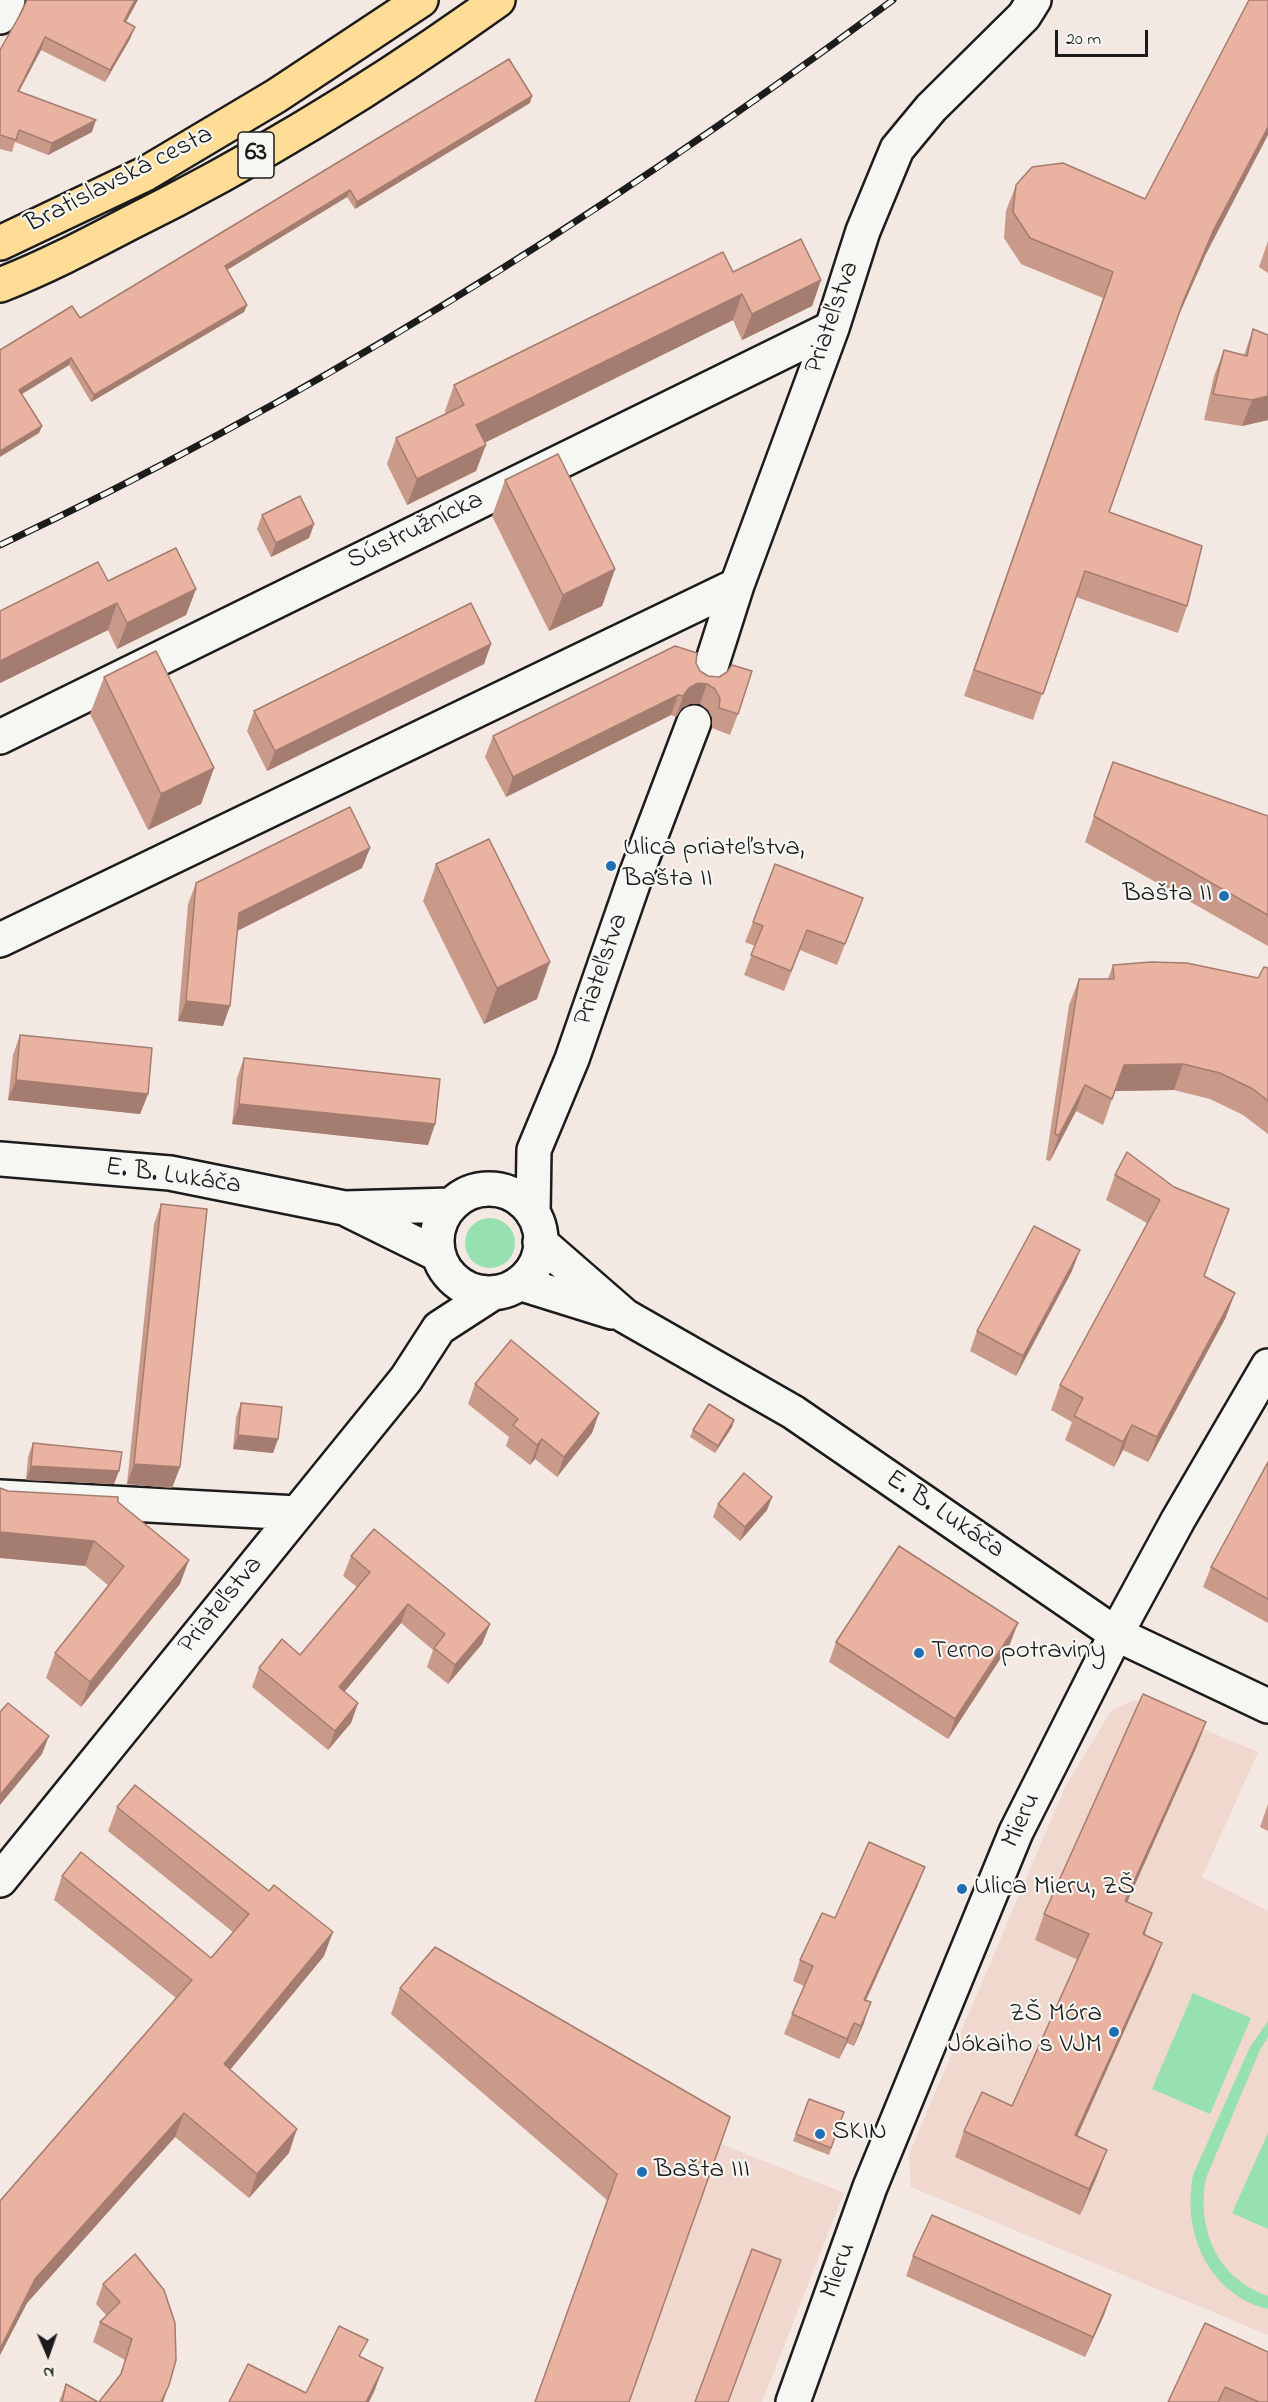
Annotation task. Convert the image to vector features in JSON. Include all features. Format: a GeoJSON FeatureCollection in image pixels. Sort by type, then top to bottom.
{"type":"FeatureCollection","features":[{"type":"Feature","properties":{"kind":"main road","name":"Bratislavská cesta"},"geometry":{"type":"LineString","coordinates":[[0,243],[145,174],[276,96],[420,0]]}},
{"type":"Feature","properties":{"kind":"main road","name":"Bratislavská cesta"},"geometry":{"type":"LineString","coordinates":[[0,285],[29,274],[170,203],[300,130],[440,42],[498,0]]}},
{"type":"Feature","properties":{"kind":"street"},"geometry":{"type":"LineString","coordinates":[[0,17],[8,0]]}},
{"type":"Feature","properties":{"kind":"street","name":"Priateľstva"},"geometry":{"type":"LineString","coordinates":[[707,679],[737,585],[832,328],[863,231],[897,149],[931,108],[1024,16],[1034,0]]}},
{"type":"Feature","properties":{"kind":"street","name":"Sústružnícka"},"geometry":{"type":"LineString","coordinates":[[0,737],[832,328]]}},
{"type":"Feature","properties":{"kind":"street"},"geometry":{"type":"LineString","coordinates":[[0,940],[737,585]]}},
{"type":"Feature","properties":{"kind":"street","name":"Priateľstva"},"geometry":{"type":"LineString","coordinates":[[536,1228],[534,1150],[572,1059],[694,722]]}},
{"type":"Feature","properties":{"kind":"street","name":"Priateľstva"},"geometry":{"type":"LineString","coordinates":[[482,1190],[534,1150]]}},
{"type":"Feature","properties":{"kind":"street","name":"E. B. Lukáča"},"geometry":{"type":"LineString","coordinates":[[0,1159],[170,1173],[344,1208],[453,1205]]}},
{"type":"Feature","properties":{"kind":"street"},"geometry":{"type":"LineString","coordinates":[[482,1190],[502,1191],[514,1196],[536,1228],[534,1265],[506,1288],[467,1288],[453,1278],[441,1260],[438,1231],[445,1214],[466,1195],[482,1190]]}},
{"type":"Feature","properties":{"kind":"street","name":"E. B. Lukáča"},"geometry":{"type":"LineString","coordinates":[[344,1208],[441,1260]]}},
{"type":"Feature","properties":{"kind":"street","name":"E. B. Lukáča"},"geometry":{"type":"LineString","coordinates":[[536,1228],[625,1316],[793,1412],[1116,1634],[1268,1706]]}},
{"type":"Feature","properties":{"kind":"street","name":"Priateľstva"},"geometry":{"type":"LineString","coordinates":[[439,1328],[441,1260]]}},
{"type":"Feature","properties":{"kind":"street","name":"Priateľstva"},"geometry":{"type":"LineString","coordinates":[[0,1880],[406,1379],[439,1328],[506,1288]]}},
{"type":"Feature","properties":{"kind":"street","name":"E. B. Lukáča"},"geometry":{"type":"LineString","coordinates":[[506,1288],[625,1316]]}},
{"type":"Feature","properties":{"kind":"street","name":"Mieru"},"geometry":{"type":"LineString","coordinates":[[793,2402],[870,2187],[1016,1832],[1116,1634],[1178,1520],[1268,1366]]}},
{"type":"Feature","properties":{"kind":"street"},"geometry":{"type":"LineString","coordinates":[[0,1497],[297,1513]]}},
{"type":"Feature","properties":{"kind":"shaded area","name":"ZŠ Móra Jókaiho s VJM"},"geometry":{"type":"Polygon","coordinates":[[[1134,1700],[1258,1752],[1202,1877],[1268,1911],[1268,2335],[911,2187],[909,2154],[1065,1787],[1111,1711],[1134,1700]]]}},
{"type":"Feature","properties":{"kind":"shaded area"},"geometry":{"type":"Polygon","coordinates":[[[721,2144],[844,2193],[762,2402],[629,2402],[721,2144]]]}},
{"type":"Feature","properties":{"kind":"green space"},"geometry":{"type":"Polygon","coordinates":[[[490,1218],[504,1222],[511,1229],[515,1243],[511,1257],[504,1264],[490,1268],[476,1264],[469,1257],[465,1243],[469,1229],[476,1222],[490,1218]]]}},
{"type":"Feature","properties":{"kind":"green space"},"geometry":{"type":"Polygon","coordinates":[[[1193,1993],[1251,2018],[1210,2114],[1152,2089],[1193,1993]]]}},
{"type":"Feature","properties":{"kind":"green space"},"geometry":{"type":"Polygon","coordinates":[[[1268,2021],[1268,2037],[1260,2050],[1206,2178],[1204,2215],[1214,2249],[1223,2264],[1250,2288],[1268,2296],[1268,2309],[1247,2301],[1229,2290],[1215,2275],[1196,2238],[1191,2196],[1193,2175],[1250,2047],[1268,2021]]]}},
{"type":"Feature","properties":{"kind":"green space"},"geometry":{"type":"Polygon","coordinates":[[[1268,2133],[1268,2229],[1232,2213],[1268,2133]]]}},
{"type":"Feature","properties":{"kind":"building"},"geometry":{"type":"Polygon","coordinates":[[[27,0],[135,0],[124,21],[135,27],[110,70],[45,37],[18,91],[96,120],[52,143],[19,130],[16,140],[0,135],[0,50],[27,0]]]}},
{"type":"Feature","properties":{"kind":"building"},"geometry":{"type":"Polygon","coordinates":[[[1249,0],[1268,0],[1268,127],[1214,229],[1183,302],[1109,512],[1202,546],[1187,606],[1085,571],[1043,694],[974,670],[1113,272],[1030,238],[1013,212],[1016,185],[1032,167],[1063,163],[1145,199],[1249,0]]]}},
{"type":"Feature","properties":{"kind":"building"},"geometry":{"type":"Polygon","coordinates":[[[509,59],[532,96],[357,202],[350,190],[225,266],[247,305],[94,395],[71,358],[19,390],[42,426],[0,451],[0,350],[72,306],[80,318],[509,59]]]}},
{"type":"Feature","properties":{"kind":"building"},"geometry":{"type":"Polygon","coordinates":[[[801,239],[821,280],[752,314],[742,294],[476,425],[486,445],[417,479],[396,438],[464,405],[454,385],[723,252],[733,272],[801,239]]]}},
{"type":"Feature","properties":{"kind":"building"},"geometry":{"type":"Polygon","coordinates":[[[1253,329],[1268,335],[1268,396],[1252,400],[1213,394],[1224,350],[1247,356],[1253,329]]]}},
{"type":"Feature","properties":{"kind":"building"},"geometry":{"type":"Polygon","coordinates":[[[558,454],[615,569],[563,595],[505,480],[558,454]]]}},
{"type":"Feature","properties":{"kind":"building"},"geometry":{"type":"Polygon","coordinates":[[[300,496],[314,524],[276,543],[262,515],[300,496]]]}},
{"type":"Feature","properties":{"kind":"building"},"geometry":{"type":"Polygon","coordinates":[[[176,548],[196,589],[127,623],[117,603],[0,661],[0,611],[98,562],[108,581],[176,548]]]}},
{"type":"Feature","properties":{"kind":"building"},"geometry":{"type":"Polygon","coordinates":[[[471,603],[491,644],[275,751],[254,711],[471,603]]]}},
{"type":"Feature","properties":{"kind":"building"},"geometry":{"type":"Polygon","coordinates":[[[675,646],[697,653],[696,663],[700,671],[708,676],[719,677],[732,665],[752,671],[738,714],[719,708],[720,698],[715,689],[707,684],[698,683],[689,688],[683,696],[678,695],[513,777],[493,736],[675,646]]]}},
{"type":"Feature","properties":{"kind":"building"},"geometry":{"type":"Polygon","coordinates":[[[156,651],[214,768],[161,794],[104,677],[156,651]]]}},
{"type":"Feature","properties":{"kind":"building","name":"Bašta II"},"geometry":{"type":"Polygon","coordinates":[[[1113,762],[1268,816],[1268,915],[1094,816],[1113,762]]]}},
{"type":"Feature","properties":{"kind":"building"},"geometry":{"type":"Polygon","coordinates":[[[350,807],[370,848],[239,913],[230,1006],[186,1001],[196,883],[350,807]]]}},
{"type":"Feature","properties":{"kind":"building"},"geometry":{"type":"Polygon","coordinates":[[[489,839],[550,962],[497,988],[436,864],[489,839]]]}},
{"type":"Feature","properties":{"kind":"building"},"geometry":{"type":"Polygon","coordinates":[[[775,864],[863,898],[845,944],[807,930],[791,971],[751,955],[763,926],[753,922],[775,864]]]}},
{"type":"Feature","properties":{"kind":"building"},"geometry":{"type":"Polygon","coordinates":[[[1151,962],[1187,963],[1258,978],[1264,967],[1268,968],[1268,1101],[1253,1089],[1220,1073],[1183,1064],[1124,1065],[1112,1099],[1085,1085],[1059,1135],[1055,1134],[1079,979],[1114,979],[1113,965],[1151,962]]]}},
{"type":"Feature","properties":{"kind":"building"},"geometry":{"type":"Polygon","coordinates":[[[20,1035],[152,1048],[148,1094],[16,1080],[20,1035]]]}},
{"type":"Feature","properties":{"kind":"building"},"geometry":{"type":"Polygon","coordinates":[[[244,1058],[440,1079],[435,1124],[239,1104],[244,1058]]]}},
{"type":"Feature","properties":{"kind":"building"},"geometry":{"type":"Polygon","coordinates":[[[1127,1152],[1174,1187],[1229,1209],[1204,1276],[1235,1293],[1157,1437],[1132,1425],[1123,1442],[1074,1416],[1083,1398],[1060,1385],[1160,1200],[1115,1175],[1127,1152]]]}},
{"type":"Feature","properties":{"kind":"building"},"geometry":{"type":"Polygon","coordinates":[[[161,1204],[207,1209],[180,1467],[134,1464],[161,1204]]]}},
{"type":"Feature","properties":{"kind":"building"},"geometry":{"type":"Polygon","coordinates":[[[1034,1226],[1080,1250],[1023,1356],[977,1331],[1034,1226]]]}},
{"type":"Feature","properties":{"kind":"building"},"geometry":{"type":"Polygon","coordinates":[[[511,1340],[599,1413],[564,1457],[542,1439],[537,1445],[513,1425],[518,1419],[475,1384],[511,1340]]]}},
{"type":"Feature","properties":{"kind":"building"},"geometry":{"type":"Polygon","coordinates":[[[241,1403],[282,1407],[278,1439],[238,1435],[241,1403]]]}},
{"type":"Feature","properties":{"kind":"building"},"geometry":{"type":"Polygon","coordinates":[[[709,1404],[734,1420],[718,1446],[693,1430],[709,1404]]]}},
{"type":"Feature","properties":{"kind":"building"},"geometry":{"type":"Polygon","coordinates":[[[33,1443],[122,1452],[119,1471],[31,1466],[33,1443]]]}},
{"type":"Feature","properties":{"kind":"building"},"geometry":{"type":"Polygon","coordinates":[[[1268,1462],[1268,1599],[1211,1567],[1268,1462]]]}},
{"type":"Feature","properties":{"kind":"building"},"geometry":{"type":"Polygon","coordinates":[[[744,1473],[772,1497],[745,1527],[718,1504],[744,1473]]]}},
{"type":"Feature","properties":{"kind":"building"},"geometry":{"type":"Polygon","coordinates":[[[0,1488],[8,1491],[118,1497],[118,1502],[189,1560],[90,1682],[55,1653],[124,1566],[94,1541],[0,1532],[0,1488]]]}},
{"type":"Feature","properties":{"kind":"building"},"geometry":{"type":"Polygon","coordinates":[[[374,1529],[490,1624],[455,1665],[434,1648],[445,1634],[408,1604],[339,1687],[358,1703],[335,1731],[259,1668],[282,1639],[300,1655],[370,1572],[351,1556],[374,1529]]]}},
{"type":"Feature","properties":{"kind":"building","name":"Terno potraviny"},"geometry":{"type":"Polygon","coordinates":[[[899,1546],[1018,1623],[955,1719],[836,1642],[899,1546]]]}},
{"type":"Feature","properties":{"kind":"building"},"geometry":{"type":"Polygon","coordinates":[[[1143,1694],[1206,1722],[1125,1901],[1152,1913],[1143,1934],[1162,1943],[1075,2135],[1107,2150],[1089,2189],[964,2131],[982,2092],[1012,2106],[1089,1934],[1044,1914],[1143,1694]]]}},
{"type":"Feature","properties":{"kind":"building"},"geometry":{"type":"Polygon","coordinates":[[[8,1703],[49,1736],[0,1795],[0,1712],[8,1703]]]}},
{"type":"Feature","properties":{"kind":"building"},"geometry":{"type":"Polygon","coordinates":[[[135,1785],[269,1891],[274,1885],[333,1932],[224,2064],[297,2129],[257,2174],[184,2113],[35,2279],[0,2349],[0,2201],[192,1980],[62,1876],[81,1852],[211,1958],[249,1914],[117,1807],[135,1785]]]}},
{"type":"Feature","properties":{"kind":"building"},"geometry":{"type":"Polygon","coordinates":[[[869,1842],[925,1867],[864,2000],[871,2002],[861,2026],[854,2023],[847,2039],[792,2014],[813,1966],[800,1960],[822,1913],[835,1918],[869,1842]]]}},
{"type":"Feature","properties":{"kind":"building","name":"Bašta III"},"geometry":{"type":"Polygon","coordinates":[[[435,1947],[730,2117],[629,2402],[535,2402],[617,2174],[400,1988],[435,1947]]]}},
{"type":"Feature","properties":{"kind":"building"},"geometry":{"type":"Polygon","coordinates":[[[809,2099],[844,2112],[831,2148],[796,2134],[809,2099]]]}},
{"type":"Feature","properties":{"kind":"building"},"geometry":{"type":"Polygon","coordinates":[[[932,2215],[1111,2295],[1093,2337],[913,2256],[932,2215]]]}},
{"type":"Feature","properties":{"kind":"building"},"geometry":{"type":"Polygon","coordinates":[[[752,2249],[781,2260],[728,2402],[695,2402],[752,2249]]]}},
{"type":"Feature","properties":{"kind":"building"},"geometry":{"type":"Polygon","coordinates":[[[135,2254],[164,2290],[175,2323],[176,2360],[169,2385],[161,2402],[99,2402],[121,2374],[132,2339],[100,2322],[120,2302],[103,2284],[135,2254]]]}},
{"type":"Feature","properties":{"kind":"building"},"geometry":{"type":"Polygon","coordinates":[[[1205,2323],[1268,2352],[1268,2402],[1259,2402],[1225,2387],[1218,2402],[1168,2402],[1205,2323]]]}},
{"type":"Feature","properties":{"kind":"building"},"geometry":{"type":"Polygon","coordinates":[[[339,2326],[368,2340],[359,2356],[383,2368],[366,2402],[229,2402],[248,2364],[306,2393],[339,2326]]]}},
{"type":"Feature","properties":{"kind":"building"},"geometry":{"type":"Polygon","coordinates":[[[66,2384],[98,2402],[62,2402],[66,2384]]]}},
{"type":"Feature","properties":{"kind":"railway"},"geometry":{"type":"LineString","coordinates":[[0,545],[234,426],[460,295],[571,225],[680,152],[893,0]]}},
{"type":"Feature","properties":{"kind":"place","name":"Ulica priateľstva, Bašta II"},"geometry":{"type":"Point","coordinates":[611,866]}},
{"type":"Feature","properties":{"kind":"place","name":"Bašta II"},"geometry":{"type":"Point","coordinates":[1224,896]}},
{"type":"Feature","properties":{"kind":"place","name":"Terno potraviny"},"geometry":{"type":"Point","coordinates":[919,1653]}},
{"type":"Feature","properties":{"kind":"place","name":"Ulica Mieru, ZŠ"},"geometry":{"type":"Point","coordinates":[962,1889]}},
{"type":"Feature","properties":{"kind":"place","name":"ZŠ Móra Jókaiho s VJM"},"geometry":{"type":"Point","coordinates":[1114,2032]}},
{"type":"Feature","properties":{"kind":"place","name":"SKIN"},"geometry":{"type":"Point","coordinates":[820,2134]}},
{"type":"Feature","properties":{"kind":"place","name":"Bašta III"},"geometry":{"type":"Point","coordinates":[642,2172]}}]}
